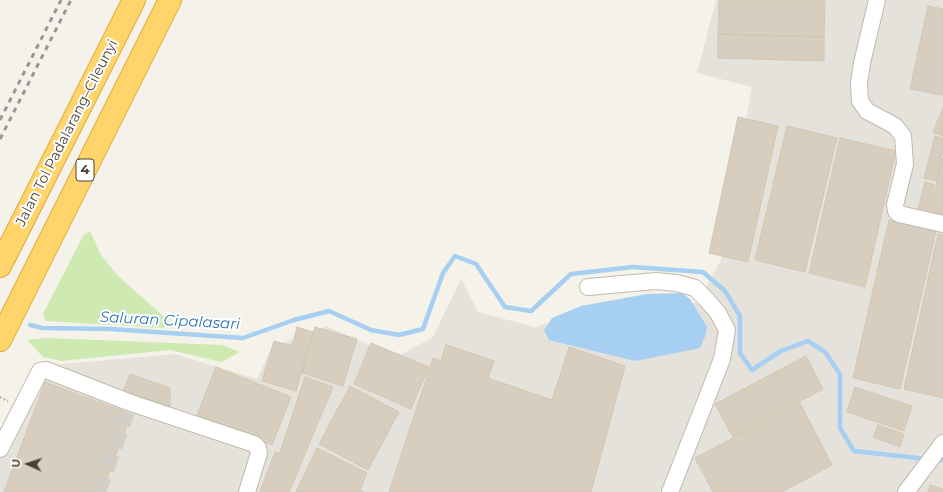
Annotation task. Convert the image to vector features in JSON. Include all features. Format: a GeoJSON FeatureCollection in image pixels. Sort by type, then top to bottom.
{"type":"FeatureCollection","features":[{"type":"Feature","properties":{"kind":"highway","name":"Jalan Tol Padalarang–Cileunyi"},"geometry":{"type":"LineString","coordinates":[[0,266],[134,0]]}},
{"type":"Feature","properties":{"kind":"highway","name":"4"},"geometry":{"type":"LineString","coordinates":[[0,340],[170,0]]}},
{"type":"Feature","properties":{"kind":"street"},"geometry":{"type":"LineString","coordinates":[[877,0],[862,63],[859,82],[860,101],[867,112],[895,126],[903,136],[904,164],[895,205],[896,211],[899,214],[943,224]]}},
{"type":"Feature","properties":{"kind":"street"},"geometry":{"type":"LineString","coordinates":[[588,287],[656,281],[677,283],[695,288],[718,313],[727,330],[722,359],[670,492]]}},
{"type":"Feature","properties":{"kind":"street"},"geometry":{"type":"LineString","coordinates":[[0,449],[22,404],[40,371],[43,370],[129,407],[254,444],[258,448],[259,453],[247,492]]}},
{"type":"Feature","properties":{"kind":"street"},"geometry":{"type":"LineString","coordinates":[[906,492],[934,453]]}},
{"type":"Feature","properties":{"kind":"path"},"geometry":{"type":"LineString","coordinates":[[0,397],[8,403]]}},
{"type":"Feature","properties":{"kind":"shaded area"},"geometry":{"type":"Polygon","coordinates":[[[716,0],[943,0],[943,492],[0,492],[0,456],[41,366],[175,354],[257,379],[272,347],[326,326],[397,357],[433,337],[461,279],[478,312],[535,327],[612,305],[697,303],[721,260],[752,87],[697,73],[716,0]]]}},
{"type":"Feature","properties":{"kind":"green space"},"geometry":{"type":"Polygon","coordinates":[[[90,231],[101,255],[117,275],[169,321],[164,328],[46,321],[43,314],[83,236],[90,231]]]}},
{"type":"Feature","properties":{"kind":"green space"},"geometry":{"type":"Polygon","coordinates":[[[46,338],[222,345],[240,352],[221,362],[170,350],[61,361],[43,357],[27,340],[46,338]]]}},
{"type":"Feature","properties":{"kind":"water"},"geometry":{"type":"Polygon","coordinates":[[[682,293],[690,299],[707,327],[705,337],[700,348],[635,361],[549,340],[544,330],[552,318],[581,306],[647,294],[682,293]]]}},
{"type":"Feature","properties":{"kind":"building"},"geometry":{"type":"Polygon","coordinates":[[[719,0],[825,0],[824,37],[718,34],[719,0]]]}},
{"type":"Feature","properties":{"kind":"building"},"geometry":{"type":"Polygon","coordinates":[[[928,6],[943,9],[943,95],[910,89],[928,6]]]}},
{"type":"Feature","properties":{"kind":"building"},"geometry":{"type":"Polygon","coordinates":[[[718,34],[824,37],[824,61],[718,58],[718,34]]]}},
{"type":"Feature","properties":{"kind":"building"},"geometry":{"type":"Polygon","coordinates":[[[943,108],[943,136],[933,132],[943,108]]]}},
{"type":"Feature","properties":{"kind":"building"},"geometry":{"type":"Polygon","coordinates":[[[738,117],[778,126],[748,262],[709,253],[738,117]]]}},
{"type":"Feature","properties":{"kind":"building"},"geometry":{"type":"Polygon","coordinates":[[[787,126],[837,138],[805,272],[755,260],[787,126]]]}},
{"type":"Feature","properties":{"kind":"building"},"geometry":{"type":"Polygon","coordinates":[[[935,136],[943,138],[943,151],[936,181],[924,178],[935,136]]]}},
{"type":"Feature","properties":{"kind":"building"},"geometry":{"type":"Polygon","coordinates":[[[840,138],[896,151],[865,287],[809,273],[840,138]]]}},
{"type":"Feature","properties":{"kind":"building"},"geometry":{"type":"Polygon","coordinates":[[[943,159],[943,219],[929,215],[943,159]]]}},
{"type":"Feature","properties":{"kind":"building"},"geometry":{"type":"Polygon","coordinates":[[[925,182],[934,185],[928,212],[918,210],[925,182]]]}},
{"type":"Feature","properties":{"kind":"building"},"geometry":{"type":"Polygon","coordinates":[[[889,220],[936,231],[900,389],[853,378],[889,220]]]}},
{"type":"Feature","properties":{"kind":"building"},"geometry":{"type":"Polygon","coordinates":[[[938,234],[943,235],[943,398],[904,389],[938,234]]]}},
{"type":"Feature","properties":{"kind":"building"},"geometry":{"type":"Polygon","coordinates":[[[297,327],[313,332],[296,391],[262,381],[274,341],[292,346],[297,327]]]}},
{"type":"Feature","properties":{"kind":"building"},"geometry":{"type":"Polygon","coordinates":[[[315,327],[357,339],[343,386],[302,373],[315,327]]]}},
{"type":"Feature","properties":{"kind":"building"},"geometry":{"type":"Polygon","coordinates":[[[371,343],[429,367],[411,409],[354,384],[371,343]]]}},
{"type":"Feature","properties":{"kind":"building"},"geometry":{"type":"Polygon","coordinates":[[[446,345],[494,361],[488,378],[552,400],[569,347],[625,366],[591,492],[389,492],[433,358],[441,361],[446,345]]]}},
{"type":"Feature","properties":{"kind":"building"},"geometry":{"type":"Polygon","coordinates":[[[806,356],[823,389],[733,437],[715,404],[806,356]]]}},
{"type":"Feature","properties":{"kind":"building"},"geometry":{"type":"Polygon","coordinates":[[[216,367],[291,397],[272,445],[197,415],[216,367]]]}},
{"type":"Feature","properties":{"kind":"building"},"geometry":{"type":"Polygon","coordinates":[[[130,374],[170,388],[170,406],[123,392],[130,374]]]}},
{"type":"Feature","properties":{"kind":"building"},"geometry":{"type":"Polygon","coordinates":[[[305,377],[333,387],[289,492],[260,492],[275,452],[280,453],[305,377]]]}},
{"type":"Feature","properties":{"kind":"building"},"geometry":{"type":"Polygon","coordinates":[[[45,382],[131,414],[102,492],[4,492],[45,382]]]}},
{"type":"Feature","properties":{"kind":"building"},"geometry":{"type":"Polygon","coordinates":[[[350,386],[399,412],[368,470],[319,444],[350,386]]]}},
{"type":"Feature","properties":{"kind":"building"},"geometry":{"type":"Polygon","coordinates":[[[855,387],[912,406],[904,431],[847,412],[855,387]]]}},
{"type":"Feature","properties":{"kind":"building"},"geometry":{"type":"Polygon","coordinates":[[[800,403],[832,465],[782,492],[713,492],[695,458],[800,403]]]}},
{"type":"Feature","properties":{"kind":"building"},"geometry":{"type":"Polygon","coordinates":[[[878,425],[904,434],[900,447],[873,437],[878,425]]]}},
{"type":"Feature","properties":{"kind":"building"},"geometry":{"type":"Polygon","coordinates":[[[317,448],[367,473],[360,491],[364,492],[296,492],[317,448]]]}},
{"type":"Feature","properties":{"kind":"building"},"geometry":{"type":"Polygon","coordinates":[[[930,485],[943,489],[943,492],[928,492],[930,485]]]}},
{"type":"Feature","properties":{"kind":"waterway","name":"Saluran Cipalasari"},"geometry":{"type":"LineString","coordinates":[[30,325],[43,328],[110,329],[243,338],[294,320],[329,311],[371,330],[399,335],[423,329],[443,273],[455,256],[476,264],[505,307],[531,311],[571,274],[633,267],[703,272],[725,291],[740,316],[740,353],[752,370],[781,351],[808,341],[825,352],[840,374],[840,428],[854,451],[927,459]]}},
{"type":"Feature","properties":{"kind":"waterway","name":"Saluran Cipalasari"},"geometry":{"type":"LineString","coordinates":[[934,459],[943,460]]}},
{"type":"Feature","properties":{"kind":"tunnel"},"geometry":{"type":"LineString","coordinates":[[98,492],[127,412]]}},
{"type":"Feature","properties":{"kind":"railway"},"geometry":{"type":"LineString","coordinates":[[0,120],[61,0]]}},
{"type":"Feature","properties":{"kind":"railway"},"geometry":{"type":"LineString","coordinates":[[0,139],[71,0]]}}]}
